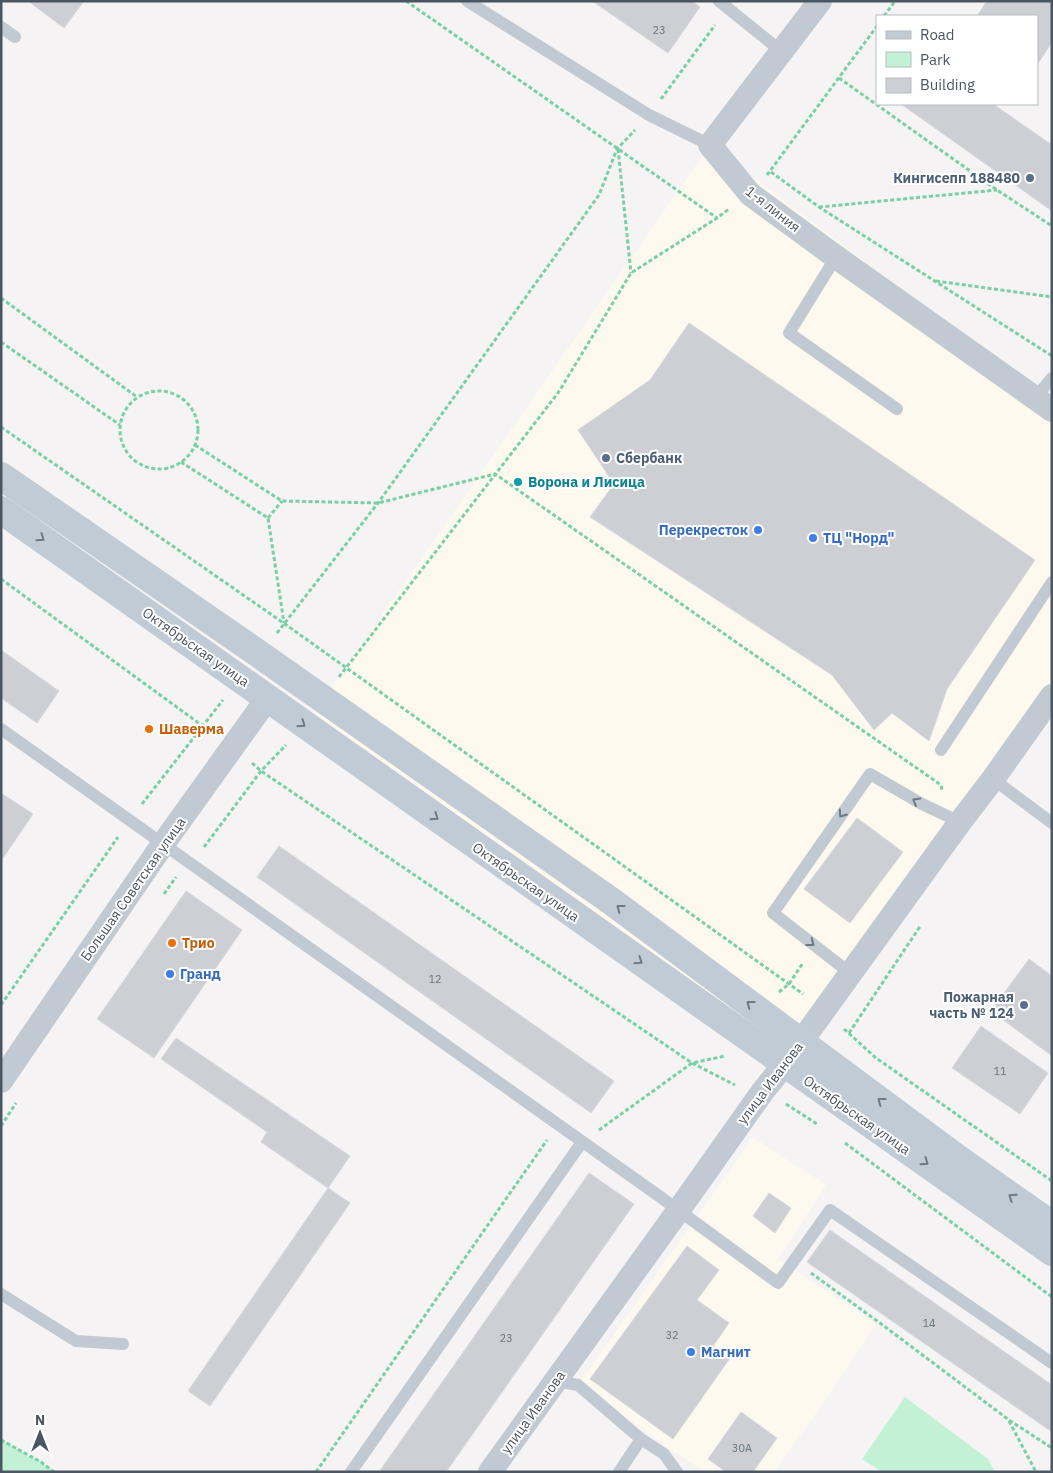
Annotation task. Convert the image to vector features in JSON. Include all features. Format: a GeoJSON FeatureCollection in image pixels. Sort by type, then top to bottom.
{"type":"FeatureCollection","features":[{"type":"Feature","properties":{"kind":"street"},"geometry":{"type":"LineString","coordinates":[[710,145],[820,1]]}},
{"type":"Feature","properties":{"kind":"street","name":"1-я линия"},"geometry":{"type":"LineString","coordinates":[[710,145],[750,194],[1043,404]]}},
{"type":"Feature","properties":{"kind":"street"},"geometry":{"type":"LineString","coordinates":[[1,476],[611,901],[1044,1221]]}},
{"type":"Feature","properties":{"kind":"street","name":"Октябрьская улица"},"geometry":{"type":"LineString","coordinates":[[1,510],[785,1064],[1044,1221],[1052,1252]]}},
{"type":"Feature","properties":{"kind":"street","name":"улица Иванова"},"geometry":{"type":"LineString","coordinates":[[490,1472],[763,1091],[785,1064],[850,974],[951,818],[993,779],[1052,696]]}},
{"type":"Feature","properties":{"kind":"street","name":"Большая Советская улица"},"geometry":{"type":"LineString","coordinates":[[1,1081],[163,844],[267,699]]}},
{"type":"Feature","properties":{"kind":"lane","name":"1-я линия"},"geometry":{"type":"LineString","coordinates":[[467,1],[649,115],[710,145]]}},
{"type":"Feature","properties":{"kind":"lane"},"geometry":{"type":"LineString","coordinates":[[723,4],[781,51]]}},
{"type":"Feature","properties":{"kind":"lane"},"geometry":{"type":"LineString","coordinates":[[1,27],[15,37]]}},
{"type":"Feature","properties":{"kind":"lane"},"geometry":{"type":"LineString","coordinates":[[836,257],[789,333],[897,409]]}},
{"type":"Feature","properties":{"kind":"lane"},"geometry":{"type":"LineString","coordinates":[[1043,404],[1052,378]]}},
{"type":"Feature","properties":{"kind":"lane"},"geometry":{"type":"LineString","coordinates":[[941,750],[1052,582]]}},
{"type":"Feature","properties":{"kind":"lane"},"geometry":{"type":"LineString","coordinates":[[1,729],[778,1283],[830,1210],[1052,1363]]}},
{"type":"Feature","properties":{"kind":"lane"},"geometry":{"type":"LineString","coordinates":[[850,974],[773,912],[870,774],[922,804],[951,818]]}},
{"type":"Feature","properties":{"kind":"lane"},"geometry":{"type":"LineString","coordinates":[[993,779],[1052,823]]}},
{"type":"Feature","properties":{"kind":"lane"},"geometry":{"type":"LineString","coordinates":[[350,1472],[582,1142]]}},
{"type":"Feature","properties":{"kind":"lane"},"geometry":{"type":"LineString","coordinates":[[1,1294],[76,1341],[122,1344]]}},
{"type":"Feature","properties":{"kind":"lane"},"geometry":{"type":"LineString","coordinates":[[555,1381],[578,1385],[641,1439],[664,1454],[677,1472]]}},
{"type":"Feature","properties":{"kind":"lane"},"geometry":{"type":"LineString","coordinates":[[618,1472],[641,1439]]}},
{"type":"Feature","properties":{"kind":"path"},"geometry":{"type":"LineString","coordinates":[[406,1],[717,218]]}},
{"type":"Feature","properties":{"kind":"path"},"geometry":{"type":"LineString","coordinates":[[885,15],[895,1]]}},
{"type":"Feature","properties":{"kind":"path"},"geometry":{"type":"LineString","coordinates":[[285,624],[378,503],[598,194],[618,149],[649,115],[723,4]]}},
{"type":"Feature","properties":{"kind":"path"},"geometry":{"type":"LineString","coordinates":[[323,699],[558,393],[631,273],[717,218],[750,194],[770,172],[876,27]]}},
{"type":"Feature","properties":{"kind":"path"},"geometry":{"type":"LineString","coordinates":[[839,78],[876,104]]}},
{"type":"Feature","properties":{"kind":"path"},"geometry":{"type":"LineString","coordinates":[[877,105],[997,190],[1052,226]]}},
{"type":"Feature","properties":{"kind":"path"},"geometry":{"type":"LineString","coordinates":[[618,149],[631,273]]}},
{"type":"Feature","properties":{"kind":"path"},"geometry":{"type":"LineString","coordinates":[[770,172],[819,207],[1052,356]]}},
{"type":"Feature","properties":{"kind":"path"},"geometry":{"type":"LineString","coordinates":[[819,207],[997,190]]}},
{"type":"Feature","properties":{"kind":"path"},"geometry":{"type":"LineString","coordinates":[[934,281],[1052,297]]}},
{"type":"Feature","properties":{"kind":"path"},"geometry":{"type":"LineString","coordinates":[[1,298],[137,397]]}},
{"type":"Feature","properties":{"kind":"path"},"geometry":{"type":"LineString","coordinates":[[1,342],[120,425]]}},
{"type":"Feature","properties":{"kind":"path"},"geometry":{"type":"LineString","coordinates":[[161,391],[173,394],[184,400],[192,409],[197,421],[198,433],[195,445],[181,462],[170,467],[157,468],[145,466],[134,459],[125,449],[121,438],[120,425],[123,414],[137,397],[148,392],[161,391]]}},
{"type":"Feature","properties":{"kind":"path"},"geometry":{"type":"LineString","coordinates":[[1,427],[285,624],[789,984],[824,1010],[876,1058],[1052,1181]]}},
{"type":"Feature","properties":{"kind":"path"},"geometry":{"type":"LineString","coordinates":[[195,445],[282,501],[378,503],[496,474],[941,785],[951,818]]}},
{"type":"Feature","properties":{"kind":"path"},"geometry":{"type":"LineString","coordinates":[[181,462],[268,518],[285,624]]}},
{"type":"Feature","properties":{"kind":"path"},"geometry":{"type":"LineString","coordinates":[[268,518],[282,501]]}},
{"type":"Feature","properties":{"kind":"path"},"geometry":{"type":"LineString","coordinates":[[1,579],[233,747],[261,771],[692,1062],[741,1088],[763,1091],[824,1128]]}},
{"type":"Feature","properties":{"kind":"path"},"geometry":{"type":"LineString","coordinates":[[160,898],[178,874],[191,865],[261,771],[305,725]]}},
{"type":"Feature","properties":{"kind":"path"},"geometry":{"type":"LineString","coordinates":[[758,1011],[763,1004],[789,984],[814,945]]}},
{"type":"Feature","properties":{"kind":"path"},"geometry":{"type":"LineString","coordinates":[[582,1142],[692,1062],[725,1056],[742,1034]]}},
{"type":"Feature","properties":{"kind":"path"},"geometry":{"type":"LineString","coordinates":[[1,1126],[18,1101]]}},
{"type":"Feature","properties":{"kind":"path"},"geometry":{"type":"LineString","coordinates":[[316,1472],[557,1125]]}},
{"type":"Feature","properties":{"kind":"path"},"geometry":{"type":"LineString","coordinates":[[840,1139],[1052,1297]]}},
{"type":"Feature","properties":{"kind":"path"},"geometry":{"type":"LineString","coordinates":[[794,1261],[1009,1420],[1052,1448]]}},
{"type":"Feature","properties":{"kind":"path"},"geometry":{"type":"LineString","coordinates":[[1009,1420],[1036,1472]]}},
{"type":"Feature","properties":{"kind":"path"},"geometry":{"type":"LineString","coordinates":[[1,1440],[41,1462],[54,1472]]}},
{"type":"Feature","properties":{"kind":"shaded area"},"geometry":{"type":"Polygon","coordinates":[[[710,145],[1052,403],[1052,698],[785,1064],[305,725],[710,145]]]}},
{"type":"Feature","properties":{"kind":"shaded area"},"geometry":{"type":"Polygon","coordinates":[[[753,1137],[826,1185],[778,1259],[876,1324],[774,1472],[704,1472],[578,1385],[753,1137]]]}},
{"type":"Feature","properties":{"kind":"green space"},"geometry":{"type":"Polygon","coordinates":[[[905,1397],[988,1459],[995,1472],[882,1472],[862,1459],[905,1397]]]}},
{"type":"Feature","properties":{"kind":"green space"},"geometry":{"type":"Polygon","coordinates":[[[1,1440],[41,1462],[54,1472],[1,1472],[1,1440]]]}},
{"type":"Feature","properties":{"kind":"building"},"geometry":{"type":"Polygon","coordinates":[[[28,1],[84,1],[64,28],[28,1]]]}},
{"type":"Feature","properties":{"kind":"building"},"geometry":{"type":"Polygon","coordinates":[[[592,1],[692,1],[700,7],[668,53],[592,1]]]}},
{"type":"Feature","properties":{"kind":"building"},"geometry":{"type":"Polygon","coordinates":[[[987,1],[1052,1],[1052,42],[1038,63],[1038,15],[978,15],[987,1]]]}},
{"type":"Feature","properties":{"kind":"building"},"geometry":{"type":"Polygon","coordinates":[[[902,105],[994,105],[1052,145],[1052,211],[902,105]]]}},
{"type":"Feature","properties":{"kind":"building","name":"ТЦ \"Норд\""},"geometry":{"type":"Polygon","coordinates":[[[689,323],[1035,560],[947,689],[929,741],[892,713],[874,730],[832,675],[590,517],[614,484],[578,430],[650,380],[689,323]]]}},
{"type":"Feature","properties":{"kind":"building"},"geometry":{"type":"Polygon","coordinates":[[[1,650],[59,691],[37,723],[1,698],[1,650]]]}},
{"type":"Feature","properties":{"kind":"building"},"geometry":{"type":"Polygon","coordinates":[[[1,793],[33,814],[1,861],[1,793]]]}},
{"type":"Feature","properties":{"kind":"building"},"geometry":{"type":"Polygon","coordinates":[[[857,818],[903,852],[850,923],[804,889],[857,818]]]}},
{"type":"Feature","properties":{"kind":"building"},"geometry":{"type":"Polygon","coordinates":[[[279,846],[614,1081],[591,1113],[257,877],[279,846]]]}},
{"type":"Feature","properties":{"kind":"building","name":"Гранд"},"geometry":{"type":"Polygon","coordinates":[[[186,891],[242,930],[154,1058],[97,1019],[186,891]]]}},
{"type":"Feature","properties":{"kind":"building"},"geometry":{"type":"Polygon","coordinates":[[[1029,959],[1052,976],[1052,1056],[991,1011],[1029,959]]]}},
{"type":"Feature","properties":{"kind":"building"},"geometry":{"type":"Polygon","coordinates":[[[981,1026],[1048,1073],[1020,1114],[952,1068],[981,1026]]]}},
{"type":"Feature","properties":{"kind":"building"},"geometry":{"type":"Polygon","coordinates":[[[176,1038],[350,1156],[328,1188],[261,1142],[267,1132],[161,1059],[176,1038]]]}},
{"type":"Feature","properties":{"kind":"building"},"geometry":{"type":"Polygon","coordinates":[[[589,1173],[634,1204],[446,1472],[379,1472],[589,1173]]]}},
{"type":"Feature","properties":{"kind":"building"},"geometry":{"type":"Polygon","coordinates":[[[328,1188],[350,1203],[210,1406],[188,1391],[328,1188]]]}},
{"type":"Feature","properties":{"kind":"building"},"geometry":{"type":"Polygon","coordinates":[[[769,1193],[791,1208],[775,1233],[753,1216],[769,1193]]]}},
{"type":"Feature","properties":{"kind":"building"},"geometry":{"type":"Polygon","coordinates":[[[830,1230],[1052,1385],[1052,1432],[807,1262],[830,1230]]]}},
{"type":"Feature","properties":{"kind":"building"},"geometry":{"type":"Polygon","coordinates":[[[687,1246],[719,1270],[697,1300],[729,1323],[713,1346],[730,1358],[673,1439],[590,1379],[687,1246]]]}},
{"type":"Feature","properties":{"kind":"building"},"geometry":{"type":"Polygon","coordinates":[[[741,1412],[777,1438],[753,1472],[726,1472],[708,1459],[741,1412]]]}},
{"type":"Feature","properties":{"kind":"place","name":"Кингисепп 188480"},"geometry":{"type":"Point","coordinates":[1030,178]}},
{"type":"Feature","properties":{"kind":"place","name":"Сбербанк"},"geometry":{"type":"Point","coordinates":[606,458]}},
{"type":"Feature","properties":{"kind":"place","name":"Ворона и Лисица"},"geometry":{"type":"Point","coordinates":[518,482]}},
{"type":"Feature","properties":{"kind":"place","name":"Перекресток"},"geometry":{"type":"Point","coordinates":[758,530]}},
{"type":"Feature","properties":{"kind":"place","name":"ТЦ \"Норд\""},"geometry":{"type":"Point","coordinates":[813,538]}},
{"type":"Feature","properties":{"kind":"place","name":"Шаверма"},"geometry":{"type":"Point","coordinates":[149,729]}},
{"type":"Feature","properties":{"kind":"place","name":"Трио"},"geometry":{"type":"Point","coordinates":[172,943]}},
{"type":"Feature","properties":{"kind":"place","name":"Гранд"},"geometry":{"type":"Point","coordinates":[170,974]}},
{"type":"Feature","properties":{"kind":"place","name":"Пожарная часть № 124"},"geometry":{"type":"Point","coordinates":[1024,1005]}},
{"type":"Feature","properties":{"kind":"place","name":"Магнит"},"geometry":{"type":"Point","coordinates":[691,1352]}}]}
